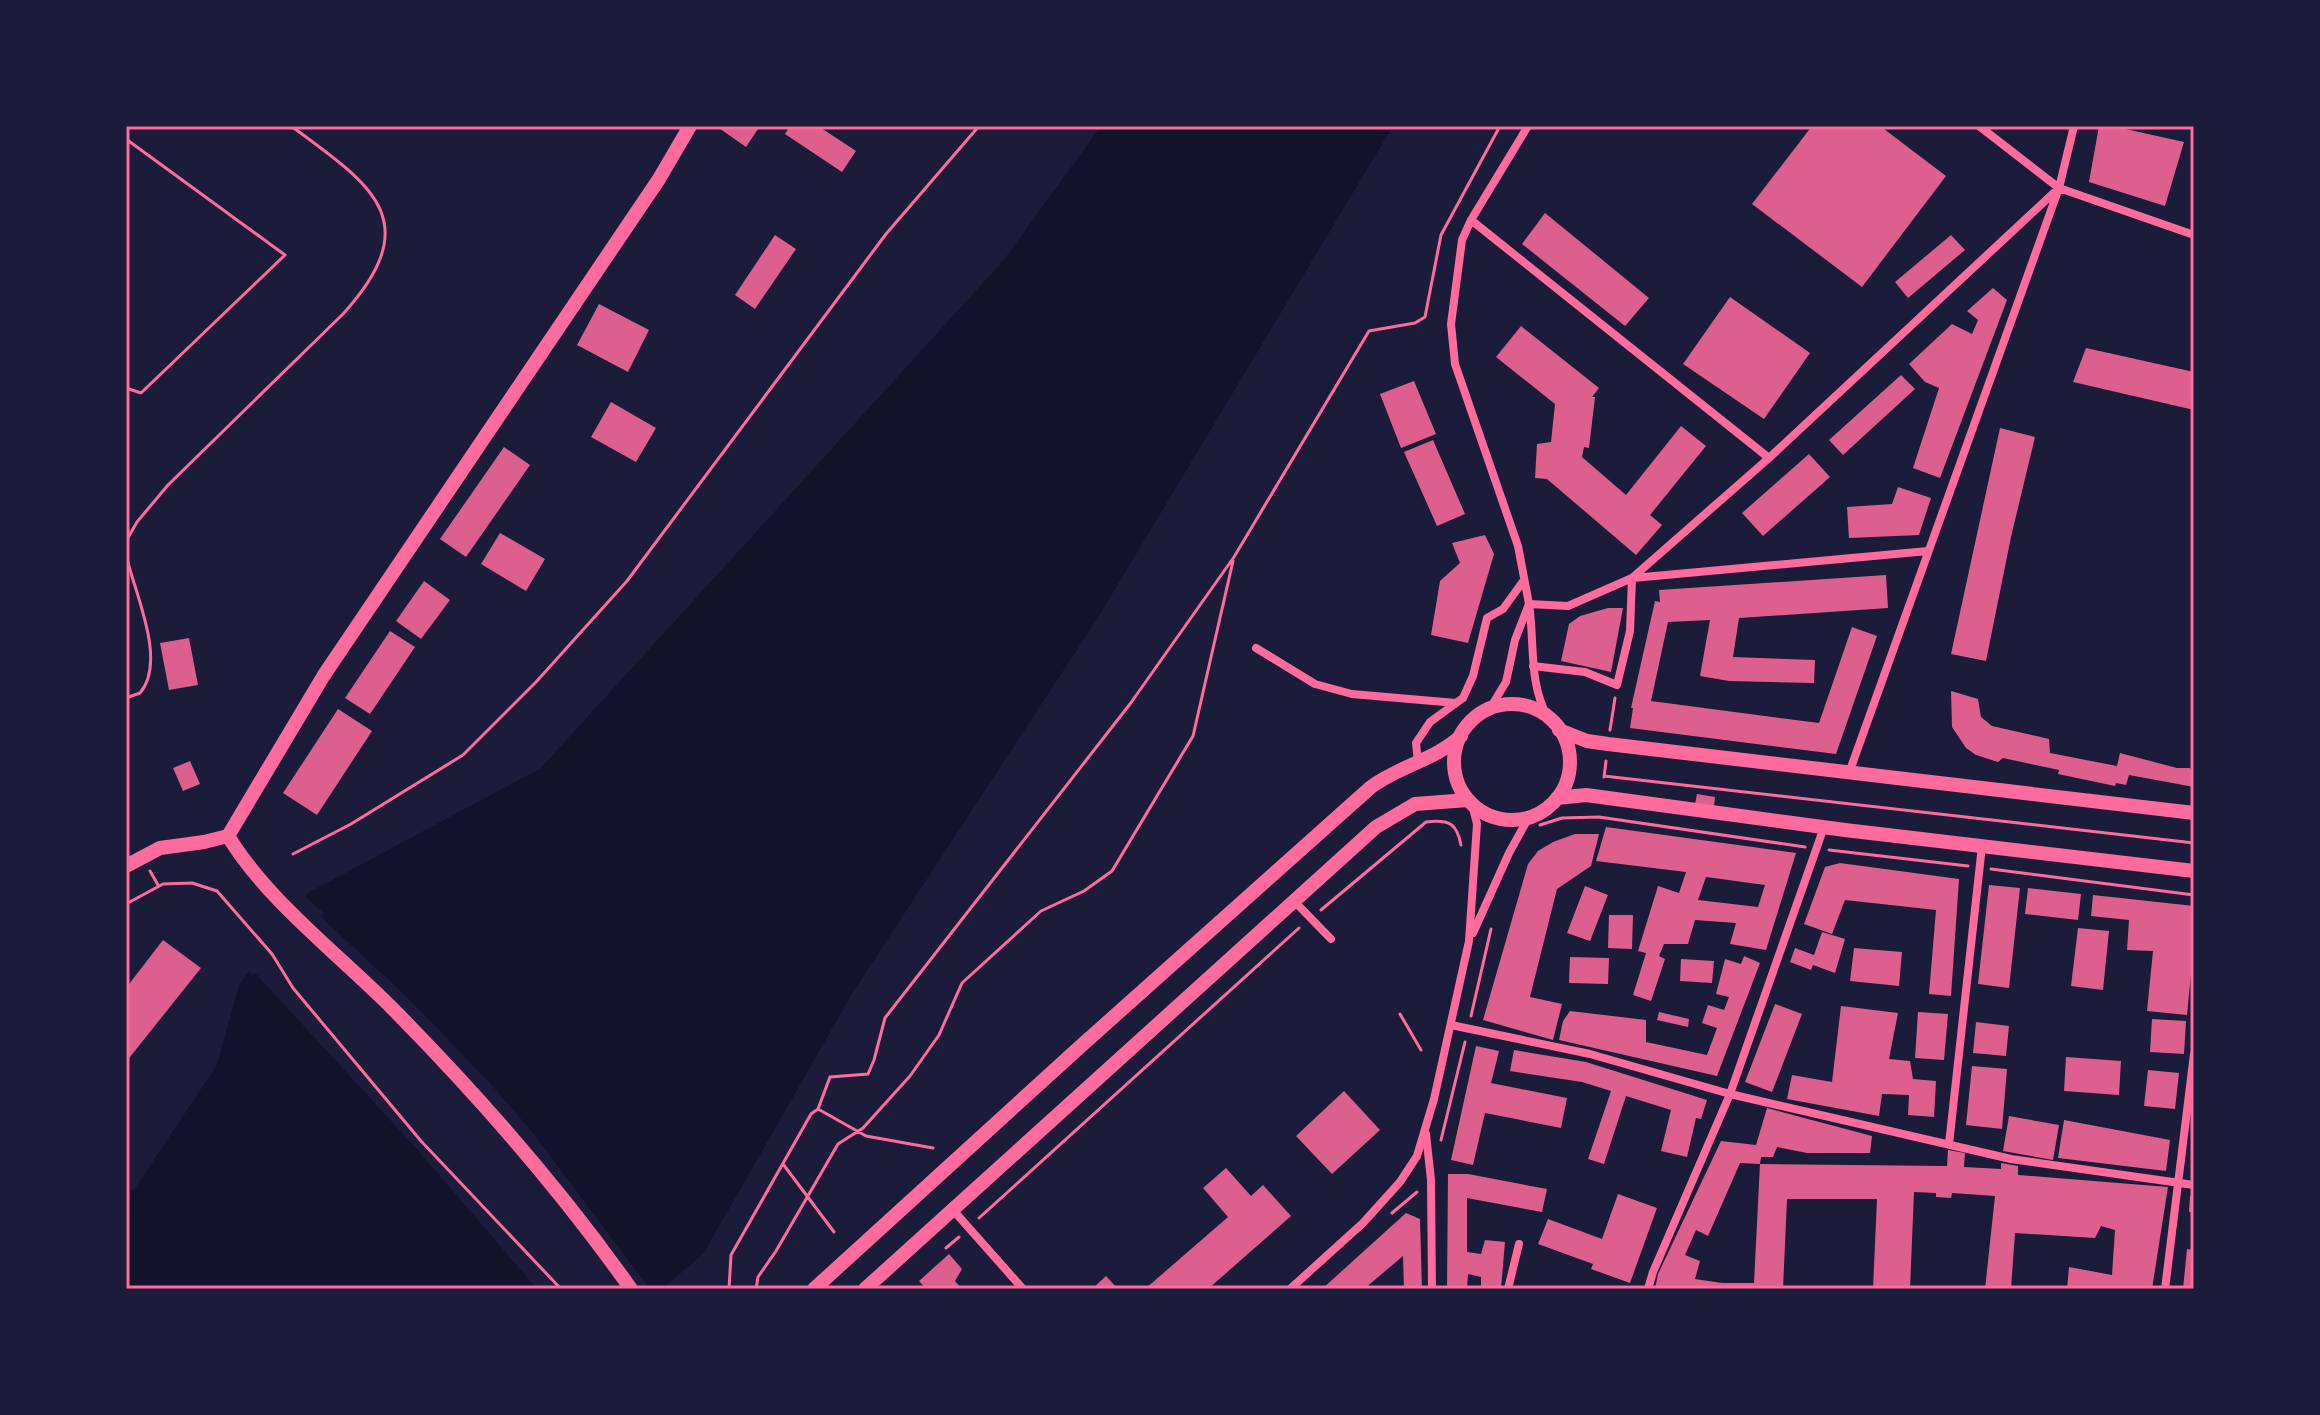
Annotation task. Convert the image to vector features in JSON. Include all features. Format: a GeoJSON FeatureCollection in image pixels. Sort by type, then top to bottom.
{"type":"FeatureCollection","features":[{"type":"Feature","properties":{"kind":"main road"},"geometry":{"type":"LineString","coordinates":[[126,866],[160,848],[228,836],[329,667],[659,179],[690,126]]}},
{"type":"Feature","properties":{"kind":"main road"},"geometry":{"type":"LineString","coordinates":[[1517,705],[1533,709],[1548,718],[1567,745],[1569,762],[1567,778],[1557,798],[1533,822],[1502,819],[1481,811],[1470,802],[1459,785],[1455,752],[1471,722],[1489,710],[1517,705]]}},
{"type":"Feature","properties":{"kind":"main road"},"geometry":{"type":"LineString","coordinates":[[1559,730],[1587,741],[1609,737],[1849,773],[2194,813]]}},
{"type":"Feature","properties":{"kind":"main road"},"geometry":{"type":"LineString","coordinates":[[814,1289],[1371,787],[1393,772],[1443,750],[1461,736]]}},
{"type":"Feature","properties":{"kind":"main road"},"geometry":{"type":"LineString","coordinates":[[1557,798],[1575,795],[1601,797],[2194,871]]}},
{"type":"Feature","properties":{"kind":"main road"},"geometry":{"type":"LineString","coordinates":[[865,1289],[1376,827],[1405,808],[1426,802],[1470,802]]}},
{"type":"Feature","properties":{"kind":"main road"},"geometry":{"type":"LineString","coordinates":[[228,836],[242,859],[262,882],[474,1093],[563,1198],[631,1289]]}},
{"type":"Feature","properties":{"kind":"street"},"geometry":{"type":"LineString","coordinates":[[1528,126],[1462,240],[1451,324],[1455,364],[1518,546],[1529,604],[1536,693],[1548,718]]}},
{"type":"Feature","properties":{"kind":"street"},"geometry":{"type":"LineString","coordinates":[[1979,126],[2059,188],[2194,235]]}},
{"type":"Feature","properties":{"kind":"street"},"geometry":{"type":"LineString","coordinates":[[1849,773],[2059,188],[2074,126]]}},
{"type":"Feature","properties":{"kind":"street"},"geometry":{"type":"LineString","coordinates":[[1529,604],[1568,606],[1632,578],[1769,458],[2059,188]]}},
{"type":"Feature","properties":{"kind":"street"},"geometry":{"type":"LineString","coordinates":[[1471,220],[1769,458]]}},
{"type":"Feature","properties":{"kind":"street"},"geometry":{"type":"LineString","coordinates":[[1632,578],[1928,551]]}},
{"type":"Feature","properties":{"kind":"street"},"geometry":{"type":"LineString","coordinates":[[1533,666],[1585,672],[1617,685],[1630,631],[1632,578]]}},
{"type":"Feature","properties":{"kind":"street"},"geometry":{"type":"LineString","coordinates":[[1418,762],[1416,743],[1430,722],[1463,698],[1473,676],[1487,618],[1503,609],[1524,580]]}},
{"type":"Feature","properties":{"kind":"street"},"geometry":{"type":"LineString","coordinates":[[1489,710],[1506,682],[1515,640],[1529,604]]}},
{"type":"Feature","properties":{"kind":"street"},"geometry":{"type":"LineString","coordinates":[[1256,648],[1315,684],[1352,694],[1457,703]]}},
{"type":"Feature","properties":{"kind":"street"},"geometry":{"type":"LineString","coordinates":[[1290,1289],[1382,1203],[1411,1168],[1426,1131],[1469,941],[1477,824],[1470,802]]}},
{"type":"Feature","properties":{"kind":"street"},"geometry":{"type":"LineString","coordinates":[[1469,941],[1509,853],[1533,822]]}},
{"type":"Feature","properties":{"kind":"street"},"geometry":{"type":"LineString","coordinates":[[1648,1289],[1730,1094],[1824,827]]}},
{"type":"Feature","properties":{"kind":"street"},"geometry":{"type":"LineString","coordinates":[[1949,1144],[1982,846]]}},
{"type":"Feature","properties":{"kind":"street"},"geometry":{"type":"LineString","coordinates":[[1293,900],[1331,939]]}},
{"type":"Feature","properties":{"kind":"street"},"geometry":{"type":"LineString","coordinates":[[1451,1025],[1590,1054],[1730,1094],[2011,1159],[2194,1185]]}},
{"type":"Feature","properties":{"kind":"street"},"geometry":{"type":"LineString","coordinates":[[2165,1289],[2194,1054]]}},
{"type":"Feature","properties":{"kind":"street"},"geometry":{"type":"LineString","coordinates":[[1426,1131],[1431,1180],[1432,1289]]}},
{"type":"Feature","properties":{"kind":"street"},"geometry":{"type":"LineString","coordinates":[[953,1210],[1023,1289]]}},
{"type":"Feature","properties":{"kind":"street"},"geometry":{"type":"LineString","coordinates":[[1508,1289],[1519,1244]]}},
{"type":"Feature","properties":{"kind":"path"},"geometry":{"type":"LineString","coordinates":[[126,541],[137,522],[168,485],[343,314],[377,269],[385,246],[386,231],[379,204],[356,176],[291,126]]}},
{"type":"Feature","properties":{"kind":"path"},"geometry":{"type":"LineString","coordinates":[[293,854],[351,824],[463,755],[536,682],[627,581],[886,234],[979,126]]}},
{"type":"Feature","properties":{"kind":"path"},"geometry":{"type":"LineString","coordinates":[[126,139],[285,255],[141,393],[126,388]]}},
{"type":"Feature","properties":{"kind":"path"},"geometry":{"type":"LineString","coordinates":[[729,1289],[731,1255],[811,1114],[818,1109],[830,1077],[868,1074],[885,1018],[1130,704],[1234,557],[1369,331],[1415,323]]}},
{"type":"Feature","properties":{"kind":"path"},"geometry":{"type":"LineString","coordinates":[[126,554],[149,634],[147,682],[140,693],[126,698]]}},
{"type":"Feature","properties":{"kind":"path"},"geometry":{"type":"LineString","coordinates":[[756,1289],[758,1277],[838,1144],[857,1132],[910,1076],[939,1035],[962,983],[1041,911],[1084,891],[1112,871],[1193,736],[1234,557]]}},
{"type":"Feature","properties":{"kind":"path"},"geometry":{"type":"LineString","coordinates":[[1599,817],[1617,685]]}},
{"type":"Feature","properties":{"kind":"path"},"geometry":{"type":"LineString","coordinates":[[1604,776],[2194,843]]}},
{"type":"Feature","properties":{"kind":"path"},"geometry":{"type":"LineString","coordinates":[[1533,822],[1599,817],[1817,848],[2194,895]]}},
{"type":"Feature","properties":{"kind":"path"},"geometry":{"type":"LineString","coordinates":[[983,1214],[1312,917],[1426,822],[1440,820],[1455,827],[1460,833],[1460,844]]}},
{"type":"Feature","properties":{"kind":"path"},"geometry":{"type":"LineString","coordinates":[[126,904],[158,885],[181,882],[207,886],[217,891],[272,954],[293,988],[374,1086],[475,1200],[561,1289]]}},
{"type":"Feature","properties":{"kind":"path"},"geometry":{"type":"LineString","coordinates":[[1400,1014],[1421,1050]]}},
{"type":"Feature","properties":{"kind":"path"},"geometry":{"type":"LineString","coordinates":[[818,1109],[866,1136],[933,1148]]}},
{"type":"Feature","properties":{"kind":"path"},"geometry":{"type":"LineString","coordinates":[[783,1164],[834,1232]]}},
{"type":"Feature","properties":{"kind":"shaded area"},"geometry":{"type":"Polygon","coordinates":[[[1101,126],[1393,126],[1097,619],[853,992],[703,1254],[662,1289],[126,1289],[126,1196],[136,1187],[217,1065],[239,985],[308,893],[541,768],[1003,261],[1101,126]]]}},
{"type":"Feature","properties":{"kind":"pier"},"geometry":{"type":"Polygon","coordinates":[[[302,894],[324,913],[321,917],[406,996],[489,1082],[533,1133],[650,1289],[537,1289],[414,1146],[255,973],[252,975],[247,969],[302,894]]]}},
{"type":"Feature","properties":{"kind":"building"},"geometry":{"type":"Polygon","coordinates":[[[716,126],[760,126],[746,147],[716,126]]]}},
{"type":"Feature","properties":{"kind":"building"},"geometry":{"type":"Polygon","coordinates":[[[790,126],[818,126],[856,151],[842,172],[785,134],[790,126]]]}},
{"type":"Feature","properties":{"kind":"building"},"geometry":{"type":"Polygon","coordinates":[[[1812,126],[1880,126],[1946,176],[1862,287],[1752,204],[1812,126]]]}},
{"type":"Feature","properties":{"kind":"building"},"geometry":{"type":"Polygon","coordinates":[[[2099,126],[2112,126],[2184,142],[2165,206],[2089,182],[2099,126]]]}},
{"type":"Feature","properties":{"kind":"building"},"geometry":{"type":"Polygon","coordinates":[[[1545,213],[1649,298],[1625,326],[1522,244],[1545,213]]]}},
{"type":"Feature","properties":{"kind":"building"},"geometry":{"type":"Polygon","coordinates":[[[775,235],[796,249],[755,309],[735,295],[775,235]]]}},
{"type":"Feature","properties":{"kind":"building"},"geometry":{"type":"Polygon","coordinates":[[[1951,235],[1965,250],[1908,298],[1895,282],[1951,235]]]}},
{"type":"Feature","properties":{"kind":"building"},"geometry":{"type":"Polygon","coordinates":[[[1993,288],[2007,300],[1940,478],[1913,468],[1939,388],[1925,382],[1909,364],[1952,324],[1972,334],[1978,320],[1967,311],[1993,288]]]}},
{"type":"Feature","properties":{"kind":"building"},"geometry":{"type":"Polygon","coordinates":[[[1730,297],[1810,353],[1764,419],[1683,364],[1730,297]]]}},
{"type":"Feature","properties":{"kind":"building"},"geometry":{"type":"Polygon","coordinates":[[[599,304],[649,330],[628,372],[577,345],[599,304]]]}},
{"type":"Feature","properties":{"kind":"building"},"geometry":{"type":"Polygon","coordinates":[[[1521,326],[1599,388],[1592,397],[1595,397],[1589,448],[1584,447],[1582,457],[1626,495],[1681,426],[1706,446],[1650,515],[1662,525],[1636,555],[1547,479],[1535,478],[1537,444],[1551,442],[1555,404],[1496,357],[1521,326]]]}},
{"type":"Feature","properties":{"kind":"building"},"geometry":{"type":"Polygon","coordinates":[[[2086,348],[2194,372],[2194,410],[2073,382],[2086,348]]]}},
{"type":"Feature","properties":{"kind":"building"},"geometry":{"type":"Polygon","coordinates":[[[1901,375],[1915,389],[1843,455],[1829,440],[1901,375]]]}},
{"type":"Feature","properties":{"kind":"building"},"geometry":{"type":"Polygon","coordinates":[[[1414,381],[1436,434],[1401,448],[1380,394],[1414,381]]]}},
{"type":"Feature","properties":{"kind":"building"},"geometry":{"type":"Polygon","coordinates":[[[611,402],[656,428],[636,462],[591,437],[611,402]]]}},
{"type":"Feature","properties":{"kind":"building"},"geometry":{"type":"Polygon","coordinates":[[[2000,428],[2035,437],[1986,661],[1951,654],[2000,428]]]}},
{"type":"Feature","properties":{"kind":"building"},"geometry":{"type":"Polygon","coordinates":[[[1433,440],[1465,514],[1437,526],[1404,452],[1433,440]]]}},
{"type":"Feature","properties":{"kind":"building"},"geometry":{"type":"Polygon","coordinates":[[[504,447],[530,465],[466,557],[440,539],[504,447]]]}},
{"type":"Feature","properties":{"kind":"building"},"geometry":{"type":"Polygon","coordinates":[[[1809,454],[1830,477],[1763,536],[1742,513],[1809,454]]]}},
{"type":"Feature","properties":{"kind":"building"},"geometry":{"type":"Polygon","coordinates":[[[1898,487],[1931,498],[1919,535],[1849,538],[1847,507],[1892,504],[1898,487]]]}},
{"type":"Feature","properties":{"kind":"building"},"geometry":{"type":"Polygon","coordinates":[[[500,533],[545,559],[526,591],[481,564],[500,533]]]}},
{"type":"Feature","properties":{"kind":"building"},"geometry":{"type":"Polygon","coordinates":[[[1485,535],[1494,554],[1468,643],[1431,635],[1440,581],[1460,563],[1452,543],[1485,535]]]}},
{"type":"Feature","properties":{"kind":"building"},"geometry":{"type":"Polygon","coordinates":[[[1886,575],[1888,608],[1739,618],[1733,657],[1815,660],[1814,683],[1729,681],[1700,676],[1710,620],[1668,622],[1651,701],[1819,723],[1852,627],[1877,636],[1836,754],[1630,728],[1631,708],[1655,601],[1660,602],[1659,590],[1886,575]]]}},
{"type":"Feature","properties":{"kind":"building"},"geometry":{"type":"Polygon","coordinates":[[[424,581],[450,600],[421,639],[396,621],[424,581]]]}},
{"type":"Feature","properties":{"kind":"building"},"geometry":{"type":"Polygon","coordinates":[[[1608,608],[1623,608],[1611,672],[1561,661],[1569,624],[1580,616],[1608,608]]]}},
{"type":"Feature","properties":{"kind":"building"},"geometry":{"type":"Polygon","coordinates":[[[390,631],[415,647],[370,714],[345,698],[390,631]]]}},
{"type":"Feature","properties":{"kind":"building"},"geometry":{"type":"Polygon","coordinates":[[[189,638],[198,685],[169,690],[160,643],[189,638]]]}},
{"type":"Feature","properties":{"kind":"building"},"geometry":{"type":"Polygon","coordinates":[[[1951,691],[1978,699],[1981,717],[1992,726],[2049,739],[2050,753],[2117,766],[2120,753],[2177,768],[2190,768],[2194,775],[2194,787],[2129,775],[2126,785],[2116,783],[2115,786],[2058,774],[2059,770],[2003,758],[1998,762],[1976,755],[1966,748],[1952,727],[1951,691]]]}},
{"type":"Feature","properties":{"kind":"building"},"geometry":{"type":"Polygon","coordinates":[[[338,709],[372,731],[317,815],[283,793],[338,709]]]}},
{"type":"Feature","properties":{"kind":"building"},"geometry":{"type":"Polygon","coordinates":[[[190,761],[200,784],[183,791],[173,768],[190,761]]]}},
{"type":"Feature","properties":{"kind":"building"},"geometry":{"type":"Polygon","coordinates":[[[1697,794],[1715,797],[1714,807],[1695,804],[1697,794]]]}},
{"type":"Feature","properties":{"kind":"building"},"geometry":{"type":"Polygon","coordinates":[[[1606,827],[1796,853],[1766,950],[1730,944],[1736,923],[1695,920],[1688,944],[1664,944],[1659,956],[1665,959],[1651,1001],[1633,995],[1646,953],[1638,951],[1658,886],[1679,893],[1686,872],[1596,861],[1606,827]],[[1706,877],[1698,900],[1758,907],[1765,885],[1706,877]]]}},
{"type":"Feature","properties":{"kind":"building"},"geometry":{"type":"Polygon","coordinates":[[[1575,834],[1599,834],[1591,866],[1557,889],[1530,997],[1562,1004],[1553,1040],[1483,1020],[1528,864],[1538,851],[1575,834]]]}},
{"type":"Feature","properties":{"kind":"building"},"geometry":{"type":"Polygon","coordinates":[[[1840,863],[1959,879],[1951,996],[1929,994],[1936,910],[1845,900],[1832,934],[1804,924],[1825,867],[1840,863]]]}},
{"type":"Feature","properties":{"kind":"building"},"geometry":{"type":"Polygon","coordinates":[[[1989,885],[2020,888],[2009,988],[1978,984],[1989,885]]]}},
{"type":"Feature","properties":{"kind":"building"},"geometry":{"type":"Polygon","coordinates":[[[1585,886],[1608,895],[1590,941],[1567,933],[1585,886]]]}},
{"type":"Feature","properties":{"kind":"building"},"geometry":{"type":"Polygon","coordinates":[[[2028,888],[2081,894],[2078,920],[2025,914],[2028,888]]]}},
{"type":"Feature","properties":{"kind":"building"},"geometry":{"type":"Polygon","coordinates":[[[2093,895],[2194,906],[2187,1015],[2147,1011],[2153,951],[2127,950],[2129,920],[2091,916],[2093,895]]]}},
{"type":"Feature","properties":{"kind":"building"},"geometry":{"type":"Polygon","coordinates":[[[1609,915],[1633,915],[1632,949],[1608,948],[1609,915]]]}},
{"type":"Feature","properties":{"kind":"building"},"geometry":{"type":"Polygon","coordinates":[[[2078,928],[2109,931],[2103,990],[2071,986],[2078,928]]]}},
{"type":"Feature","properties":{"kind":"building"},"geometry":{"type":"Polygon","coordinates":[[[1822,932],[1845,939],[1835,973],[1813,965],[1811,970],[1790,962],[1795,948],[1814,955],[1822,932]]]}},
{"type":"Feature","properties":{"kind":"building"},"geometry":{"type":"Polygon","coordinates":[[[163,940],[201,968],[126,1062],[126,988],[163,940]]]}},
{"type":"Feature","properties":{"kind":"building"},"geometry":{"type":"Polygon","coordinates":[[[1854,948],[1902,952],[1899,986],[1850,981],[1854,948]]]}},
{"type":"Feature","properties":{"kind":"building"},"geometry":{"type":"Polygon","coordinates":[[[1744,956],[1760,963],[1717,1076],[1559,1040],[1563,1021],[1570,1011],[1646,1020],[1646,1042],[1707,1055],[1717,1028],[1702,1023],[1708,1005],[1724,1010],[1729,997],[1716,994],[1725,959],[1741,964],[1744,956]]]}},
{"type":"Feature","properties":{"kind":"building"},"geometry":{"type":"Polygon","coordinates":[[[1570,957],[1609,958],[1608,984],[1569,983],[1570,957]]]}},
{"type":"Feature","properties":{"kind":"building"},"geometry":{"type":"Polygon","coordinates":[[[1681,959],[1714,961],[1712,983],[1680,981],[1681,959]]]}},
{"type":"Feature","properties":{"kind":"building"},"geometry":{"type":"Polygon","coordinates":[[[1775,1004],[1802,1014],[1772,1092],[1745,1082],[1775,1004]]]}},
{"type":"Feature","properties":{"kind":"building"},"geometry":{"type":"Polygon","coordinates":[[[1841,1006],[1898,1013],[1889,1059],[1910,1061],[1913,1079],[1936,1081],[1934,1117],[1908,1115],[1909,1095],[1882,1094],[1879,1116],[1787,1099],[1792,1075],[1832,1082],[1841,1006]]]}},
{"type":"Feature","properties":{"kind":"building"},"geometry":{"type":"Polygon","coordinates":[[[1659,1012],[1689,1019],[1688,1027],[1657,1020],[1659,1012]]]}},
{"type":"Feature","properties":{"kind":"building"},"geometry":{"type":"Polygon","coordinates":[[[1918,1012],[1948,1014],[1944,1060],[1915,1058],[1918,1012]]]}},
{"type":"Feature","properties":{"kind":"building"},"geometry":{"type":"Polygon","coordinates":[[[2152,1019],[2186,1021],[2184,1054],[2150,1052],[2152,1019]]]}},
{"type":"Feature","properties":{"kind":"building"},"geometry":{"type":"Polygon","coordinates":[[[1976,1022],[2009,1026],[2006,1056],[1973,1053],[1976,1022]]]}},
{"type":"Feature","properties":{"kind":"building"},"geometry":{"type":"Polygon","coordinates":[[[1476,1046],[1499,1051],[1491,1083],[1567,1098],[1561,1128],[1485,1113],[1473,1165],[1451,1160],[1476,1046]]]}},
{"type":"Feature","properties":{"kind":"building"},"geometry":{"type":"Polygon","coordinates":[[[1514,1050],[1586,1062],[1707,1100],[1701,1119],[1696,1118],[1687,1157],[1661,1151],[1671,1110],[1626,1096],[1604,1164],[1588,1159],[1611,1091],[1582,1082],[1510,1071],[1514,1050]]]}},
{"type":"Feature","properties":{"kind":"building"},"geometry":{"type":"Polygon","coordinates":[[[2066,1057],[2121,1061],[2119,1095],[2064,1091],[2066,1057]]]}},
{"type":"Feature","properties":{"kind":"building"},"geometry":{"type":"Polygon","coordinates":[[[1972,1066],[2007,1069],[2002,1129],[1966,1125],[1972,1066]]]}},
{"type":"Feature","properties":{"kind":"building"},"geometry":{"type":"Polygon","coordinates":[[[2148,1070],[2179,1073],[2175,1109],[2144,1106],[2148,1070]]]}},
{"type":"Feature","properties":{"kind":"building"},"geometry":{"type":"Polygon","coordinates":[[[1344,1091],[1380,1130],[1332,1174],[1296,1136],[1344,1091]]]}},
{"type":"Feature","properties":{"kind":"building"},"geometry":{"type":"Polygon","coordinates":[[[1767,1108],[1872,1136],[1870,1153],[1807,1153],[1777,1147],[1773,1157],[1761,1157],[1760,1164],[1947,1166],[1948,1150],[1965,1153],[1964,1167],[2001,1169],[2001,1163],[2018,1166],[2018,1175],[2168,1187],[2152,1289],[2067,1289],[2069,1267],[2112,1275],[2115,1230],[2101,1226],[2095,1238],[2015,1233],[2011,1289],[1985,1289],[1995,1196],[1952,1193],[1951,1198],[1936,1197],[1936,1193],[1914,1192],[1910,1289],[1873,1289],[1877,1199],[1787,1199],[1783,1289],[1655,1289],[1658,1274],[1721,1141],[1756,1145],[1767,1108]],[[1740,1163],[1708,1236],[1696,1230],[1685,1255],[1700,1261],[1695,1279],[1754,1283],[1760,1164],[1740,1163]]]}},
{"type":"Feature","properties":{"kind":"building"},"geometry":{"type":"Polygon","coordinates":[[[2009,1116],[2059,1125],[2053,1160],[2003,1151],[2009,1116]]]}},
{"type":"Feature","properties":{"kind":"building"},"geometry":{"type":"Polygon","coordinates":[[[2064,1120],[2170,1140],[2166,1171],[2058,1158],[2064,1120]]]}},
{"type":"Feature","properties":{"kind":"building"},"geometry":{"type":"Polygon","coordinates":[[[1226,1168],[1251,1196],[1263,1185],[1291,1216],[1208,1289],[1145,1289],[1228,1217],[1203,1188],[1226,1168]]]}},
{"type":"Feature","properties":{"kind":"building"},"geometry":{"type":"Polygon","coordinates":[[[1448,1174],[1468,1174],[1547,1189],[1542,1212],[1467,1198],[1467,1252],[1481,1254],[1485,1240],[1505,1242],[1501,1289],[1481,1289],[1481,1277],[1468,1274],[1467,1289],[1447,1289],[1448,1174]]]}},
{"type":"Feature","properties":{"kind":"building"},"geometry":{"type":"Polygon","coordinates":[[[1618,1194],[1657,1208],[1630,1283],[1591,1269],[1593,1264],[1538,1244],[1548,1219],[1602,1239],[1618,1194]]]}},
{"type":"Feature","properties":{"kind":"building"},"geometry":{"type":"Polygon","coordinates":[[[2190,1196],[2194,1196],[2194,1212],[2189,1212],[2190,1196]]]}},
{"type":"Feature","properties":{"kind":"building"},"geometry":{"type":"Polygon","coordinates":[[[1406,1213],[1420,1219],[1422,1289],[1404,1289],[1403,1256],[1364,1289],[1322,1289],[1406,1213]]]}},
{"type":"Feature","properties":{"kind":"building"},"geometry":{"type":"Polygon","coordinates":[[[2187,1249],[2194,1250],[2194,1289],[2183,1289],[2187,1249]]]}},
{"type":"Feature","properties":{"kind":"building"},"geometry":{"type":"Polygon","coordinates":[[[949,1254],[962,1269],[955,1281],[962,1289],[926,1289],[919,1281],[949,1254]]]}},
{"type":"Feature","properties":{"kind":"building"},"geometry":{"type":"Polygon","coordinates":[[[1106,1276],[1118,1289],[1092,1289],[1106,1276]]]}}]}
